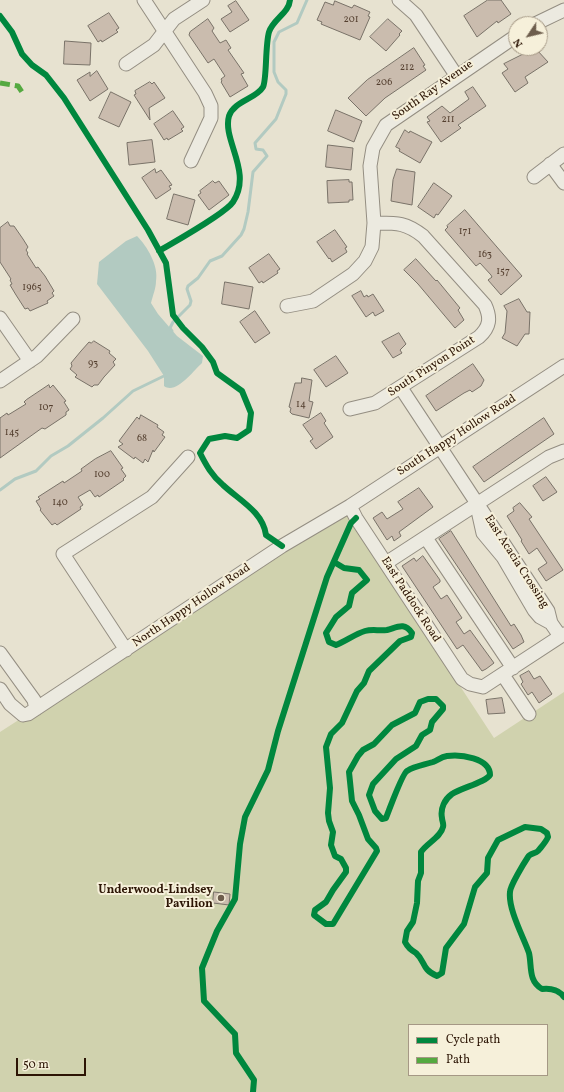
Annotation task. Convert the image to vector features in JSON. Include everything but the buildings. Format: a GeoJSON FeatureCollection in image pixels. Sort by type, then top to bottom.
{"type":"FeatureCollection","features":[{"type":"Feature","properties":{"kind":"street"},"geometry":{"type":"LineString","coordinates":[[144,0],[205,93],[211,106],[212,118],[191,161]]}},
{"type":"Feature","properties":{"kind":"street"},"geometry":{"type":"LineString","coordinates":[[126,64],[154,44],[174,19],[203,0]]}},
{"type":"Feature","properties":{"kind":"street"},"geometry":{"type":"LineString","coordinates":[[399,0],[416,15],[456,75]]}},
{"type":"Feature","properties":{"kind":"street"},"geometry":{"type":"LineString","coordinates":[[548,18],[564,10]]}},
{"type":"Feature","properties":{"kind":"street","name":"South Ray Avenue"},"geometry":{"type":"LineString","coordinates":[[287,306],[313,301],[353,274],[365,261],[372,247],[374,223],[370,166],[373,148],[379,134],[386,124],[456,75],[508,41]]}},
{"type":"Feature","properties":{"kind":"street"},"geometry":{"type":"LineString","coordinates":[[534,176],[564,154]]}},
{"type":"Feature","properties":{"kind":"street"},"geometry":{"type":"LineString","coordinates":[[550,164],[564,183]]}},
{"type":"Feature","properties":{"kind":"street","name":"South Pinyon Point"},"geometry":{"type":"LineString","coordinates":[[350,409],[376,403],[401,388],[479,337],[486,330],[489,322],[489,313],[484,305],[418,232],[402,223],[374,223]]}},
{"type":"Feature","properties":{"kind":"street"},"geometry":{"type":"LineString","coordinates":[[0,318],[30,361]]}},
{"type":"Feature","properties":{"kind":"street"},"geometry":{"type":"LineString","coordinates":[[0,381],[37,356],[72,319]]}},
{"type":"Feature","properties":{"kind":"street","name":"South Happy Hollow Road"},"geometry":{"type":"LineString","coordinates":[[350,506],[564,366]]}},
{"type":"Feature","properties":{"kind":"street","name":"East Acacia Crossing"},"geometry":{"type":"LineString","coordinates":[[401,388],[439,448],[476,504],[489,520],[548,611],[551,623],[562,635]]}},
{"type":"Feature","properties":{"kind":"street"},"geometry":{"type":"LineString","coordinates":[[386,564],[549,457],[564,451]]}},
{"type":"Feature","properties":{"kind":"street"},"geometry":{"type":"LineString","coordinates":[[126,650],[63,554],[152,497],[188,457]]}},
{"type":"Feature","properties":{"kind":"street","name":"East Paddock Road"},"geometry":{"type":"LineString","coordinates":[[350,506],[356,518],[462,679],[477,686],[483,687],[508,671]]}},
{"type":"Feature","properties":{"kind":"street","name":"North Happy Hollow Road"},"geometry":{"type":"LineString","coordinates":[[36,709],[282,546],[350,506]]}},
{"type":"Feature","properties":{"kind":"street"},"geometry":{"type":"LineString","coordinates":[[426,538],[508,671],[529,714]]}},
{"type":"Feature","properties":{"kind":"street"},"geometry":{"type":"LineString","coordinates":[[508,671],[562,635]]}},
{"type":"Feature","properties":{"kind":"street"},"geometry":{"type":"LineString","coordinates":[[0,653],[16,678],[34,700],[36,709],[23,715],[10,704],[0,689],[16,678]]}},
{"type":"Feature","properties":{"kind":"green space"},"geometry":{"type":"Polygon","coordinates":[[[350,506],[462,679],[460,686],[494,738],[564,692],[564,1092],[0,1092],[0,732],[350,506]]]}},
{"type":"Feature","properties":{"kind":"shaded area"},"geometry":{"type":"Polygon","coordinates":[[[137,236],[145,245],[156,269],[156,284],[151,303],[158,314],[177,336],[203,356],[202,363],[184,381],[174,387],[169,388],[164,386],[164,376],[148,351],[97,284],[99,262],[126,241],[137,236]]]}},
{"type":"Feature","properties":{"kind":"waterway"},"geometry":{"type":"LineString","coordinates":[[172,331],[170,328],[173,322],[190,305],[191,301],[187,289],[188,286],[198,278],[210,261],[222,256],[241,235],[244,229],[248,212],[253,172],[267,156],[263,150],[256,149],[255,143],[276,119],[286,94],[286,90],[278,82],[274,72],[274,42],[279,32],[297,23],[307,0]]}},
{"type":"Feature","properties":{"kind":"waterway"},"geometry":{"type":"LineString","coordinates":[[0,490],[15,479],[36,471],[51,456],[68,446],[103,418],[133,391],[168,374]]}},
{"type":"Feature","properties":{"kind":"marked path"},"geometry":{"type":"LineString","coordinates":[[0,83],[18,86],[22,92]]}},
{"type":"Feature","properties":{"kind":"cycle path"},"geometry":{"type":"LineString","coordinates":[[159,251],[210,220],[233,202],[238,191],[240,179],[239,168],[229,135],[229,116],[235,107],[260,91],[263,87],[269,32],[274,23],[287,9],[290,0]]}},
{"type":"Feature","properties":{"kind":"cycle path"},"geometry":{"type":"LineString","coordinates":[[0,16],[12,32],[22,54],[32,65],[46,75],[64,98],[148,230],[166,263],[173,315],[183,328],[202,347],[213,362],[217,373],[242,391],[251,413],[249,430],[237,438],[225,436],[209,439],[200,453],[212,474],[219,482],[255,513],[264,527],[266,535],[282,546]]}},
{"type":"Feature","properties":{"kind":"cycle path"},"geometry":{"type":"LineString","coordinates":[[253,1092],[254,1080],[236,1053],[235,1034],[204,1001],[202,968],[217,931],[235,899],[240,844],[245,817],[268,770],[278,731],[327,577],[351,523],[356,518]]}},
{"type":"Feature","properties":{"kind":"cycle path"},"geometry":{"type":"LineString","coordinates":[[334,562],[344,568],[359,570],[367,580],[352,593],[349,606],[336,617],[326,633],[329,642],[336,645],[365,631],[387,630],[401,626],[406,627],[412,633],[411,637],[400,641],[369,671],[364,683],[357,691],[342,723],[331,734],[326,747],[330,788],[328,813],[333,832],[331,845],[335,856],[341,859],[346,868],[346,872],[326,902],[315,910],[314,915],[326,924],[333,924],[377,851],[368,839],[352,801],[349,772],[358,756],[363,750],[374,744],[392,725],[415,713],[420,702],[428,699],[436,699],[443,706],[443,709],[432,722],[430,730],[422,735],[416,746],[396,759],[373,784],[369,795],[375,811],[382,819],[386,818],[405,773],[416,767],[433,762],[445,756],[473,758],[485,765],[489,769],[490,775],[488,778],[461,789],[447,798],[442,811],[442,831],[421,852],[421,873],[418,881],[417,903],[413,922],[407,931],[405,942],[407,946],[419,956],[428,971],[437,976],[442,973],[446,948],[464,924],[475,887],[487,873],[488,858],[498,840],[525,827],[541,829],[547,833],[548,837],[538,851],[531,854],[524,864],[511,889],[510,899],[516,922],[529,953],[531,973],[534,982],[542,989],[554,990],[564,997]]}},
{"type":"Feature","properties":{"kind":"place","name":"Underwood-Lindsey Pavilion"},"geometry":{"type":"Point","coordinates":[221,898]}}]}
